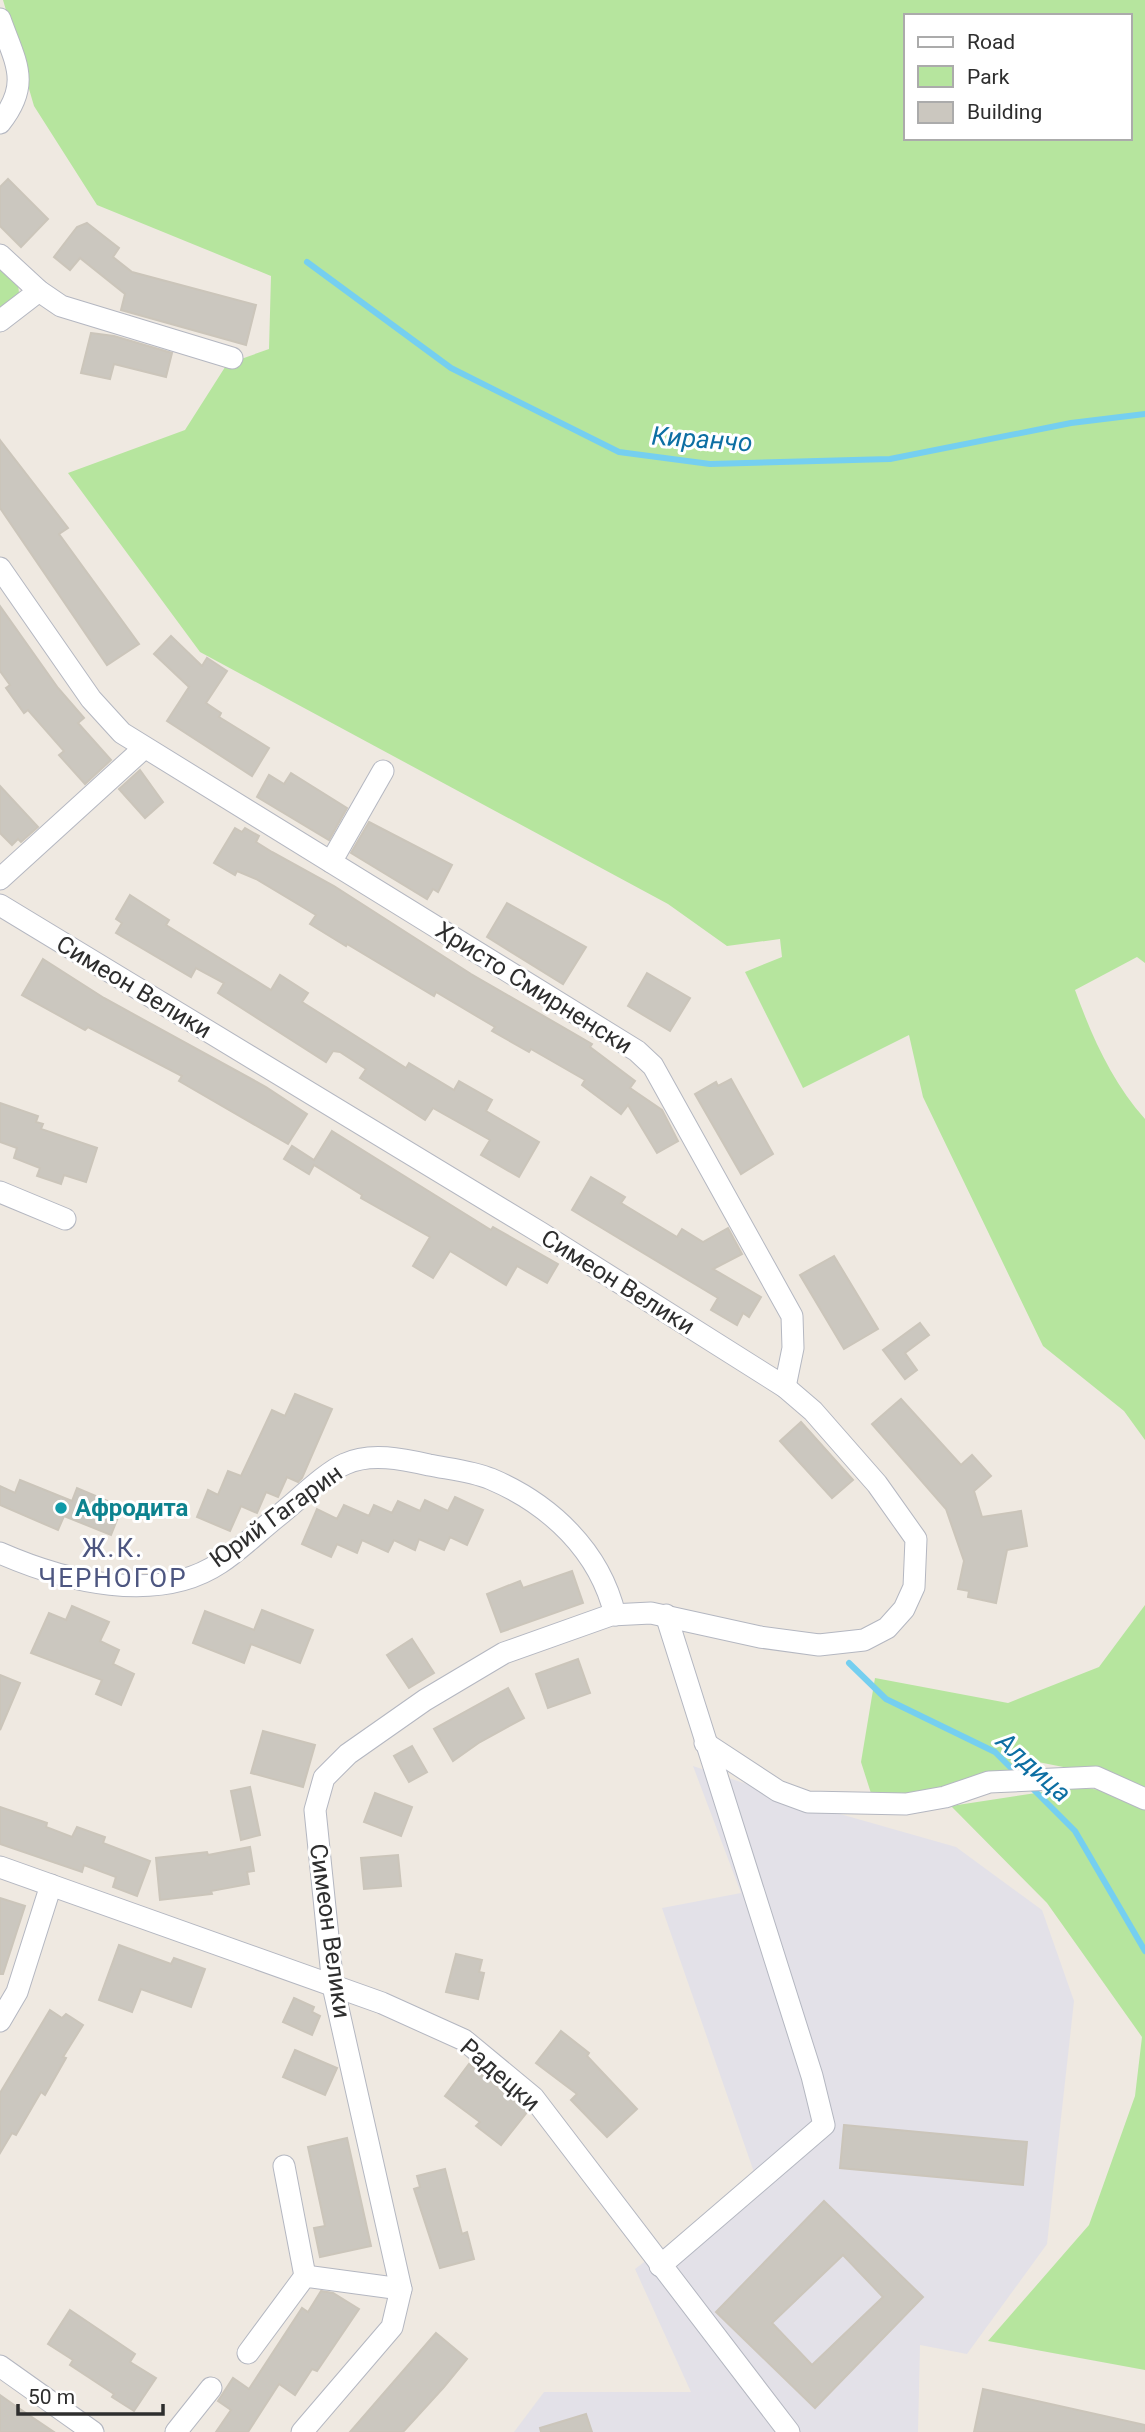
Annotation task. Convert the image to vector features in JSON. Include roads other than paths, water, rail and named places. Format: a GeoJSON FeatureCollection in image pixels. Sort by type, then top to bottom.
{"type":"FeatureCollection","features":[{"type":"Feature","properties":{"kind":"street"},"geometry":{"type":"LineString","coordinates":[[0,19],[20,82],[15,104],[0,122]]}},
{"type":"Feature","properties":{"kind":"street"},"geometry":{"type":"LineString","coordinates":[[0,254],[39,291],[61,306],[232,358]]}},
{"type":"Feature","properties":{"kind":"street"},"geometry":{"type":"LineString","coordinates":[[0,321],[39,291]]}},
{"type":"Feature","properties":{"kind":"street","name":"Христо Смирненски"},"geometry":{"type":"LineString","coordinates":[[0,568],[97,706],[122,733],[637,1051],[653,1066],[792,1316],[793,1348],[785,1387]]}},
{"type":"Feature","properties":{"kind":"street"},"geometry":{"type":"LineString","coordinates":[[0,879],[144,748]]}},
{"type":"Feature","properties":{"kind":"street"},"geometry":{"type":"LineString","coordinates":[[331,862],[383,771]]}},
{"type":"Feature","properties":{"kind":"street","name":"Симеон Велики"},"geometry":{"type":"LineString","coordinates":[[0,905],[541,1233],[785,1387],[813,1411],[855,1458],[904,1518],[916,1539],[914,1587],[904,1609],[887,1628],[864,1640],[819,1645],[760,1637],[666,1615],[615,1615],[503,1653],[425,1700],[348,1754],[324,1778],[315,1810],[333,1986],[401,2290],[392,2327],[302,2432]]}},
{"type":"Feature","properties":{"kind":"street"},"geometry":{"type":"LineString","coordinates":[[0,1192],[65,1219]]}},
{"type":"Feature","properties":{"kind":"street","name":"Юрий Гагарин"},"geometry":{"type":"LineString","coordinates":[[0,1553],[60,1575],[142,1586],[175,1581],[220,1564],[345,1464],[380,1457],[488,1478],[526,1496],[569,1531],[598,1567],[615,1615]]}},
{"type":"Feature","properties":{"kind":"street"},"geometry":{"type":"LineString","coordinates":[[660,2266],[824,2125],[812,2076],[666,1615]]}},
{"type":"Feature","properties":{"kind":"street"},"geometry":{"type":"LineString","coordinates":[[705,1743],[778,1791],[808,1801],[906,1804],[945,1797],[989,1782],[1096,1777],[1145,1799]]}},
{"type":"Feature","properties":{"kind":"street","name":"Радецки"},"geometry":{"type":"LineString","coordinates":[[0,1867],[382,2003],[464,2040],[533,2097],[789,2432]]}},
{"type":"Feature","properties":{"kind":"street"},"geometry":{"type":"LineString","coordinates":[[0,2021],[17,1992],[51,1885]]}},
{"type":"Feature","properties":{"kind":"street"},"geometry":{"type":"LineString","coordinates":[[248,2353],[305,2276],[284,2166]]}},
{"type":"Feature","properties":{"kind":"street"},"geometry":{"type":"LineString","coordinates":[[305,2276],[401,2290]]}},
{"type":"Feature","properties":{"kind":"street"},"geometry":{"type":"LineString","coordinates":[[0,2366],[93,2432]]}},
{"type":"Feature","properties":{"kind":"street"},"geometry":{"type":"LineString","coordinates":[[176,2432],[211,2388]]}},
{"type":"Feature","properties":{"kind":"waterway","name":"Киранчо"},"geometry":{"type":"LineString","coordinates":[[307,262],[451,368],[619,452],[710,464],[890,459],[1071,423],[1145,414]]}},
{"type":"Feature","properties":{"kind":"waterway","name":"Алдица"},"geometry":{"type":"LineString","coordinates":[[849,1663],[886,1699],[995,1752],[1018,1775]]}},
{"type":"Feature","properties":{"kind":"waterway","name":"Алдица"},"geometry":{"type":"LineString","coordinates":[[1029,1785],[1075,1831],[1145,1951]]}},
{"type":"Feature","properties":{"kind":"place","name":"Афродита"},"geometry":{"type":"Point","coordinates":[61,1508]}},
{"type":"Feature","properties":{"kind":"district","name":"Ж.К. ЧЕРНОГОР"},"geometry":{"type":"Point","coordinates":[113,1563]}}]}
